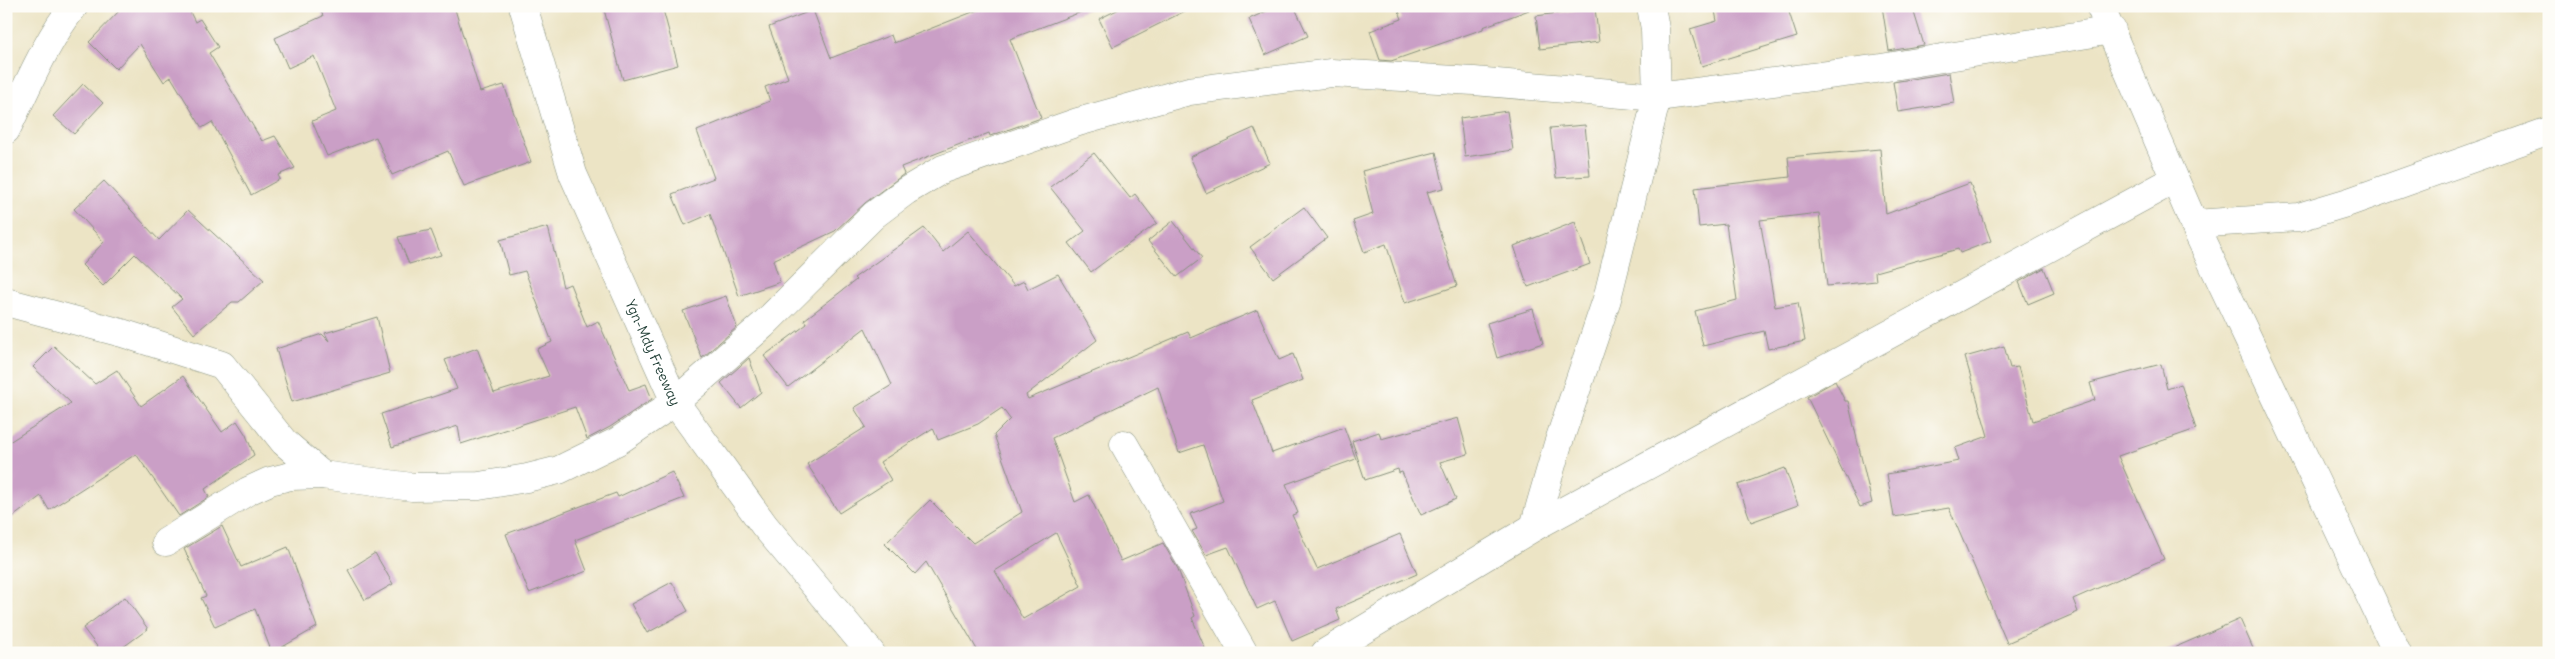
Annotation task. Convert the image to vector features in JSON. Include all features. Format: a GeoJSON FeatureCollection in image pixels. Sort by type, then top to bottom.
{"type":"FeatureCollection","features":[{"type":"Feature","properties":{"kind":"street"},"geometry":{"type":"LineString","coordinates":[[6,130],[35,72],[74,6]]}},
{"type":"Feature","properties":{"kind":"street","name":"Ygn-Mdy Freeway"},"geometry":{"type":"LineString","coordinates":[[523,6],[573,174],[675,402],[764,525],[871,653]]}},
{"type":"Feature","properties":{"kind":"street"},"geometry":{"type":"LineString","coordinates":[[1534,527],[1557,447],[1607,299],[1657,97],[1655,29],[1651,6]]}},
{"type":"Feature","properties":{"kind":"street"},"geometry":{"type":"LineString","coordinates":[[2100,6],[2112,30],[2194,224],[2397,653]]}},
{"type":"Feature","properties":{"kind":"street"},"geometry":{"type":"LineString","coordinates":[[166,542],[248,491],[270,481],[291,476],[322,475],[412,487],[479,486],[528,478],[559,470],[618,441],[675,402],[763,325],[874,214],[906,190],[943,169],[1078,122],[1189,91],[1331,73],[1474,81],[1657,97],[1875,69],[2112,30]]}},
{"type":"Feature","properties":{"kind":"street"},"geometry":{"type":"LineString","coordinates":[[2194,224],[2300,217],[2349,202],[2549,130]]}},
{"type":"Feature","properties":{"kind":"street"},"geometry":{"type":"LineString","coordinates":[[1325,653],[1534,527],[2174,180]]}},
{"type":"Feature","properties":{"kind":"street"},"geometry":{"type":"LineString","coordinates":[[6,302],[122,333],[222,365],[284,442],[322,475]]}},
{"type":"Feature","properties":{"kind":"street"},"geometry":{"type":"LineString","coordinates":[[1124,444],[1244,653]]}},
{"type":"Feature","properties":{"kind":"building"},"geometry":{"type":"Polygon","coordinates":[[[124,6],[187,6],[195,22],[200,19],[218,47],[209,53],[262,141],[275,136],[295,168],[278,175],[280,179],[251,195],[212,122],[202,128],[171,77],[164,82],[140,44],[116,69],[89,42],[124,6]]]}},
{"type":"Feature","properties":{"kind":"building"},"geometry":{"type":"Polygon","coordinates":[[[319,6],[454,6],[480,92],[504,85],[531,162],[464,186],[448,151],[392,175],[376,137],[327,156],[312,121],[336,111],[314,56],[288,68],[275,38],[323,16],[319,6]]]}},
{"type":"Feature","properties":{"kind":"building"},"geometry":{"type":"Polygon","coordinates":[[[603,6],[662,6],[678,65],[623,80],[603,6]]]}},
{"type":"Feature","properties":{"kind":"building"},"geometry":{"type":"Polygon","coordinates":[[[988,6],[1089,6],[1089,9],[1010,39],[1041,118],[990,136],[989,133],[901,167],[904,174],[865,203],[835,231],[773,260],[780,282],[739,296],[710,214],[685,225],[672,194],[714,178],[697,131],[770,101],[765,87],[788,78],[769,27],[813,10],[831,58],[891,35],[894,43],[988,6]]]}},
{"type":"Feature","properties":{"kind":"building"},"geometry":{"type":"Polygon","coordinates":[[[1125,6],[1195,6],[1113,47],[1099,19],[1125,6]]]}},
{"type":"Feature","properties":{"kind":"building"},"geometry":{"type":"Polygon","coordinates":[[[1278,6],[1294,6],[1308,36],[1265,55],[1249,19],[1278,6]]]}},
{"type":"Feature","properties":{"kind":"building"},"geometry":{"type":"Polygon","coordinates":[[[1397,6],[1529,6],[1529,10],[1483,27],[1483,29],[1391,61],[1380,60],[1370,31],[1402,19],[1397,6]]]}},
{"type":"Feature","properties":{"kind":"building"},"geometry":{"type":"Polygon","coordinates":[[[1714,6],[1787,6],[1797,37],[1702,66],[1690,29],[1717,21],[1714,6]]]}},
{"type":"Feature","properties":{"kind":"building"},"geometry":{"type":"Polygon","coordinates":[[[1882,6],[1912,6],[1924,45],[1889,51],[1882,6]]]}},
{"type":"Feature","properties":{"kind":"building"},"geometry":{"type":"Polygon","coordinates":[[[1595,8],[1599,42],[1540,49],[1536,16],[1595,8]]]}},
{"type":"Feature","properties":{"kind":"building"},"geometry":{"type":"Polygon","coordinates":[[[1949,73],[1954,103],[1898,112],[1893,82],[1949,73]]]}},
{"type":"Feature","properties":{"kind":"building"},"geometry":{"type":"Polygon","coordinates":[[[83,84],[103,103],[74,134],[53,116],[83,84]]]}},
{"type":"Feature","properties":{"kind":"building"},"geometry":{"type":"Polygon","coordinates":[[[1507,111],[1513,150],[1465,157],[1460,118],[1507,111]]]}},
{"type":"Feature","properties":{"kind":"building"},"geometry":{"type":"Polygon","coordinates":[[[1585,125],[1590,176],[1556,178],[1550,128],[1585,125]]]}},
{"type":"Feature","properties":{"kind":"building"},"geometry":{"type":"Polygon","coordinates":[[[1254,128],[1270,163],[1206,193],[1190,157],[1254,128]]]}},
{"type":"Feature","properties":{"kind":"building"},"geometry":{"type":"Polygon","coordinates":[[[1880,149],[1886,214],[1970,183],[1991,241],[1960,253],[1958,249],[1875,272],[1876,281],[1827,286],[1819,213],[1760,220],[1775,307],[1798,303],[1805,341],[1768,349],[1764,331],[1703,346],[1695,311],[1737,300],[1726,224],[1699,227],[1695,188],[1790,177],[1788,157],[1880,149]]]}},
{"type":"Feature","properties":{"kind":"building"},"geometry":{"type":"Polygon","coordinates":[[[1436,152],[1444,188],[1427,192],[1457,286],[1405,303],[1386,244],[1364,252],[1353,221],[1373,214],[1362,171],[1436,152]]]}},
{"type":"Feature","properties":{"kind":"building"},"geometry":{"type":"Polygon","coordinates":[[[1094,153],[1130,198],[1135,194],[1157,223],[1091,272],[1069,243],[1085,231],[1050,187],[1094,153]]]}},
{"type":"Feature","properties":{"kind":"building"},"geometry":{"type":"Polygon","coordinates":[[[104,181],[159,240],[188,210],[264,280],[239,302],[232,302],[194,334],[172,307],[182,299],[135,254],[103,286],[82,265],[104,242],[74,209],[104,181]]]}},
{"type":"Feature","properties":{"kind":"building"},"geometry":{"type":"Polygon","coordinates":[[[1304,207],[1327,238],[1273,278],[1250,247],[1304,207]]]}},
{"type":"Feature","properties":{"kind":"building"},"geometry":{"type":"Polygon","coordinates":[[[1173,221],[1202,258],[1177,277],[1148,241],[1173,221]]]}},
{"type":"Feature","properties":{"kind":"building"},"geometry":{"type":"Polygon","coordinates":[[[1575,222],[1590,264],[1528,287],[1514,246],[1575,222]]]}},
{"type":"Feature","properties":{"kind":"building"},"geometry":{"type":"Polygon","coordinates":[[[548,227],[563,287],[570,284],[587,327],[598,321],[629,390],[646,384],[652,399],[610,427],[587,439],[575,407],[461,444],[458,426],[392,447],[381,414],[457,389],[445,360],[477,348],[494,393],[549,376],[537,349],[552,342],[525,271],[509,275],[500,240],[548,227]]]}},
{"type":"Feature","properties":{"kind":"building"},"geometry":{"type":"Polygon","coordinates":[[[924,228],[943,252],[968,231],[1014,286],[1024,281],[1028,289],[1058,274],[1097,340],[1026,395],[1028,399],[1188,332],[1191,338],[1257,310],[1279,360],[1293,354],[1303,380],[1252,400],[1272,453],[1344,427],[1356,459],[1286,484],[1298,513],[1292,515],[1317,569],[1400,534],[1417,574],[1336,609],[1340,620],[1292,641],[1275,601],[1257,609],[1228,547],[1206,555],[1192,531],[1197,529],[1190,514],[1223,501],[1203,445],[1179,453],[1158,387],[1052,438],[1075,502],[1089,495],[1121,561],[1163,543],[1178,569],[1195,616],[1192,618],[1207,653],[979,653],[926,562],[915,574],[885,544],[930,500],[973,543],[1022,512],[994,435],[1010,419],[1002,408],[978,424],[938,440],[933,428],[880,462],[891,480],[839,513],[807,464],[866,427],[854,408],[892,385],[865,328],[788,387],[764,356],[807,324],[804,320],[856,280],[854,278],[924,228]],[[1056,533],[995,571],[1023,619],[1081,586],[1056,533]]]}},
{"type":"Feature","properties":{"kind":"building"},"geometry":{"type":"Polygon","coordinates":[[[431,230],[441,255],[409,264],[398,237],[431,230]]]}},
{"type":"Feature","properties":{"kind":"building"},"geometry":{"type":"Polygon","coordinates":[[[2044,268],[2054,293],[2028,304],[2019,282],[2044,268]]]}},
{"type":"Feature","properties":{"kind":"building"},"geometry":{"type":"Polygon","coordinates":[[[726,296],[737,327],[702,358],[683,311],[726,296]]]}},
{"type":"Feature","properties":{"kind":"building"},"geometry":{"type":"Polygon","coordinates":[[[1533,309],[1543,343],[1497,358],[1487,323],[1533,309]]]}},
{"type":"Feature","properties":{"kind":"building"},"geometry":{"type":"Polygon","coordinates":[[[377,317],[390,373],[292,402],[276,349],[322,334],[329,341],[325,333],[377,317]]]}},
{"type":"Feature","properties":{"kind":"building"},"geometry":{"type":"Polygon","coordinates":[[[54,346],[95,384],[117,370],[141,406],[183,376],[222,432],[237,421],[246,435],[254,455],[205,489],[209,497],[179,516],[136,454],[49,510],[41,496],[6,522],[6,444],[71,403],[33,367],[54,346]]]}},
{"type":"Feature","properties":{"kind":"building"},"geometry":{"type":"Polygon","coordinates":[[[2004,346],[2010,368],[2018,367],[2033,421],[2095,400],[2090,383],[2161,364],[2167,389],[2181,384],[2196,429],[2118,456],[2164,559],[2073,599],[2078,612],[2007,643],[1949,508],[1894,517],[1887,474],[1959,461],[1955,448],[1988,436],[1965,357],[2004,346]]]}},
{"type":"Feature","properties":{"kind":"building"},"geometry":{"type":"Polygon","coordinates":[[[749,358],[761,392],[741,408],[721,383],[749,358]]]}},
{"type":"Feature","properties":{"kind":"building"},"geometry":{"type":"Polygon","coordinates":[[[1835,381],[1845,401],[1848,401],[1872,503],[1860,507],[1807,397],[1835,381]]]}},
{"type":"Feature","properties":{"kind":"building"},"geometry":{"type":"Polygon","coordinates":[[[1458,418],[1468,454],[1440,462],[1456,499],[1421,515],[1402,472],[1399,473],[1398,469],[1365,480],[1352,441],[1379,432],[1381,439],[1458,418]]]}},
{"type":"Feature","properties":{"kind":"building"},"geometry":{"type":"Polygon","coordinates":[[[1785,468],[1798,505],[1751,522],[1738,485],[1785,468]]]}},
{"type":"Feature","properties":{"kind":"building"},"geometry":{"type":"Polygon","coordinates":[[[672,472],[684,498],[575,540],[587,571],[529,593],[506,534],[616,493],[618,497],[672,472]]]}},
{"type":"Feature","properties":{"kind":"building"},"geometry":{"type":"Polygon","coordinates":[[[222,526],[241,567],[288,547],[317,627],[272,653],[255,609],[215,627],[201,598],[206,596],[184,549],[222,526]]]}},
{"type":"Feature","properties":{"kind":"building"},"geometry":{"type":"Polygon","coordinates":[[[375,553],[393,584],[365,600],[348,570],[375,553]]]}},
{"type":"Feature","properties":{"kind":"building"},"geometry":{"type":"Polygon","coordinates":[[[672,582],[688,611],[647,633],[631,604],[672,582]]]}},
{"type":"Feature","properties":{"kind":"building"},"geometry":{"type":"Polygon","coordinates":[[[125,597],[148,629],[115,653],[102,653],[83,628],[125,597]]]}},
{"type":"Feature","properties":{"kind":"building"},"geometry":{"type":"Polygon","coordinates":[[[2240,619],[2255,653],[2162,653],[2240,619]]]}}]}
